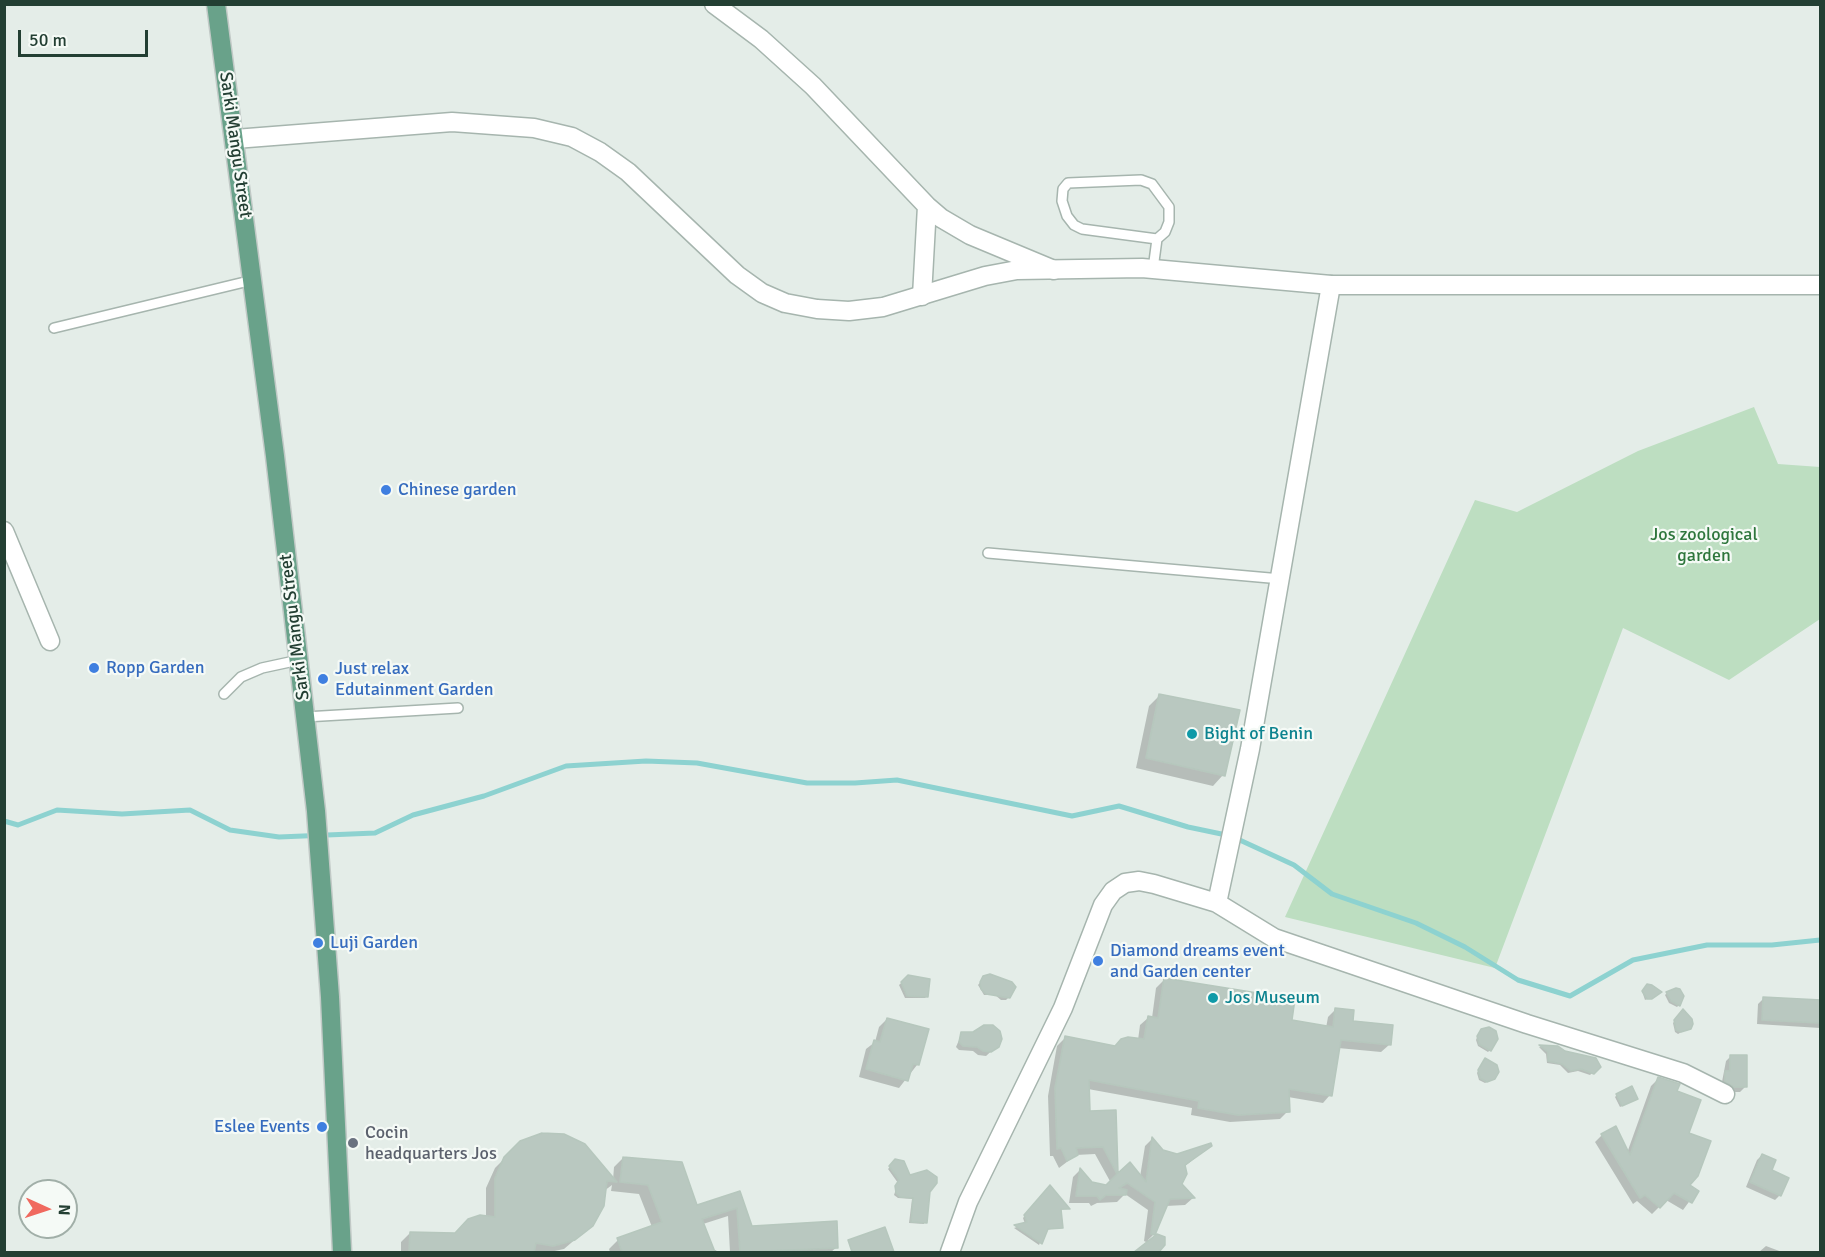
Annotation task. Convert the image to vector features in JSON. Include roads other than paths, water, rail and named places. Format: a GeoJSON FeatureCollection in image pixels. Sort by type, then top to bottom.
{"type":"FeatureCollection","features":[{"type":"Feature","properties":{"kind":"main road","name":"Sarki Mangu Street"},"geometry":{"type":"LineString","coordinates":[[216,4],[253,280],[316,811],[330,997],[342,1252]]}},
{"type":"Feature","properties":{"kind":"street"},"geometry":{"type":"LineString","coordinates":[[714,4],[760,39],[813,86],[927,206],[970,235],[1054,270]]}},
{"type":"Feature","properties":{"kind":"street"},"geometry":{"type":"LineString","coordinates":[[235,139],[452,122],[534,128],[572,137],[600,152],[628,172],[737,275],[762,293],[785,303],[849,311],[883,307],[985,276],[1017,270],[1153,269],[1331,285],[1821,285]]}},
{"type":"Feature","properties":{"kind":"street"},"geometry":{"type":"LineString","coordinates":[[922,296],[927,206]]}},
{"type":"Feature","properties":{"kind":"street"},"geometry":{"type":"LineString","coordinates":[[1217,903],[1250,749],[1331,285]]}},
{"type":"Feature","properties":{"kind":"street"},"geometry":{"type":"LineString","coordinates":[[4,531],[50,641]]}},
{"type":"Feature","properties":{"kind":"street"},"geometry":{"type":"LineString","coordinates":[[950,1252],[968,1202],[1063,1008],[1103,905],[1113,891],[1125,883],[1139,881],[1217,903],[1274,938],[1516,1020],[1683,1073],[1725,1094]]}},
{"type":"Feature","properties":{"kind":"lane"},"geometry":{"type":"LineString","coordinates":[[1153,269],[1157,239],[1165,232],[1169,222],[1169,207],[1152,184],[1141,180],[1068,183],[1063,189],[1062,201],[1067,216],[1074,225],[1082,229],[1157,239]]}},
{"type":"Feature","properties":{"kind":"lane"},"geometry":{"type":"LineString","coordinates":[[54,328],[253,280]]}},
{"type":"Feature","properties":{"kind":"lane"},"geometry":{"type":"LineString","coordinates":[[988,553],[1281,579]]}},
{"type":"Feature","properties":{"kind":"lane"},"geometry":{"type":"LineString","coordinates":[[224,694],[241,677],[262,668],[298,660]]}},
{"type":"Feature","properties":{"kind":"lane"},"geometry":{"type":"LineString","coordinates":[[305,717],[458,708]]}},
{"type":"Feature","properties":{"kind":"waterway"},"geometry":{"type":"LineString","coordinates":[[4,821],[18,825],[57,810],[122,814],[190,810],[230,830],[279,837],[375,833],[413,815],[484,796],[566,766],[646,761],[697,763],[807,783],[897,780],[1072,816],[1119,806],[1188,827],[1231,836],[1294,865],[1332,894],[1416,923],[1465,947],[1518,980],[1570,996],[1633,960],[1707,945],[1772,945],[1820,940]]}},
{"type":"Feature","properties":{"kind":"place","name":"Chinese garden"},"geometry":{"type":"Point","coordinates":[386,490]}},
{"type":"Feature","properties":{"kind":"place","name":"Ropp Garden"},"geometry":{"type":"Point","coordinates":[94,668]}},
{"type":"Feature","properties":{"kind":"place","name":"Just relax Edutainment Garden"},"geometry":{"type":"Point","coordinates":[323,679]}},
{"type":"Feature","properties":{"kind":"place","name":"Bight of Benin"},"geometry":{"type":"Point","coordinates":[1192,734]}},
{"type":"Feature","properties":{"kind":"place","name":"Luji Garden"},"geometry":{"type":"Point","coordinates":[318,943]}},
{"type":"Feature","properties":{"kind":"place","name":"Diamond dreams event and Garden center"},"geometry":{"type":"Point","coordinates":[1098,961]}},
{"type":"Feature","properties":{"kind":"place","name":"Jos Museum"},"geometry":{"type":"Point","coordinates":[1213,998]}},
{"type":"Feature","properties":{"kind":"place","name":"Eslee Events"},"geometry":{"type":"Point","coordinates":[322,1127]}},
{"type":"Feature","properties":{"kind":"place","name":"Cocin headquarters Jos"},"geometry":{"type":"Point","coordinates":[353,1143]}},
{"type":"Feature","properties":{"kind":"park label","name":"Jos zoological garden"},"geometry":{"type":"Point","coordinates":[1704,545]}}]}
